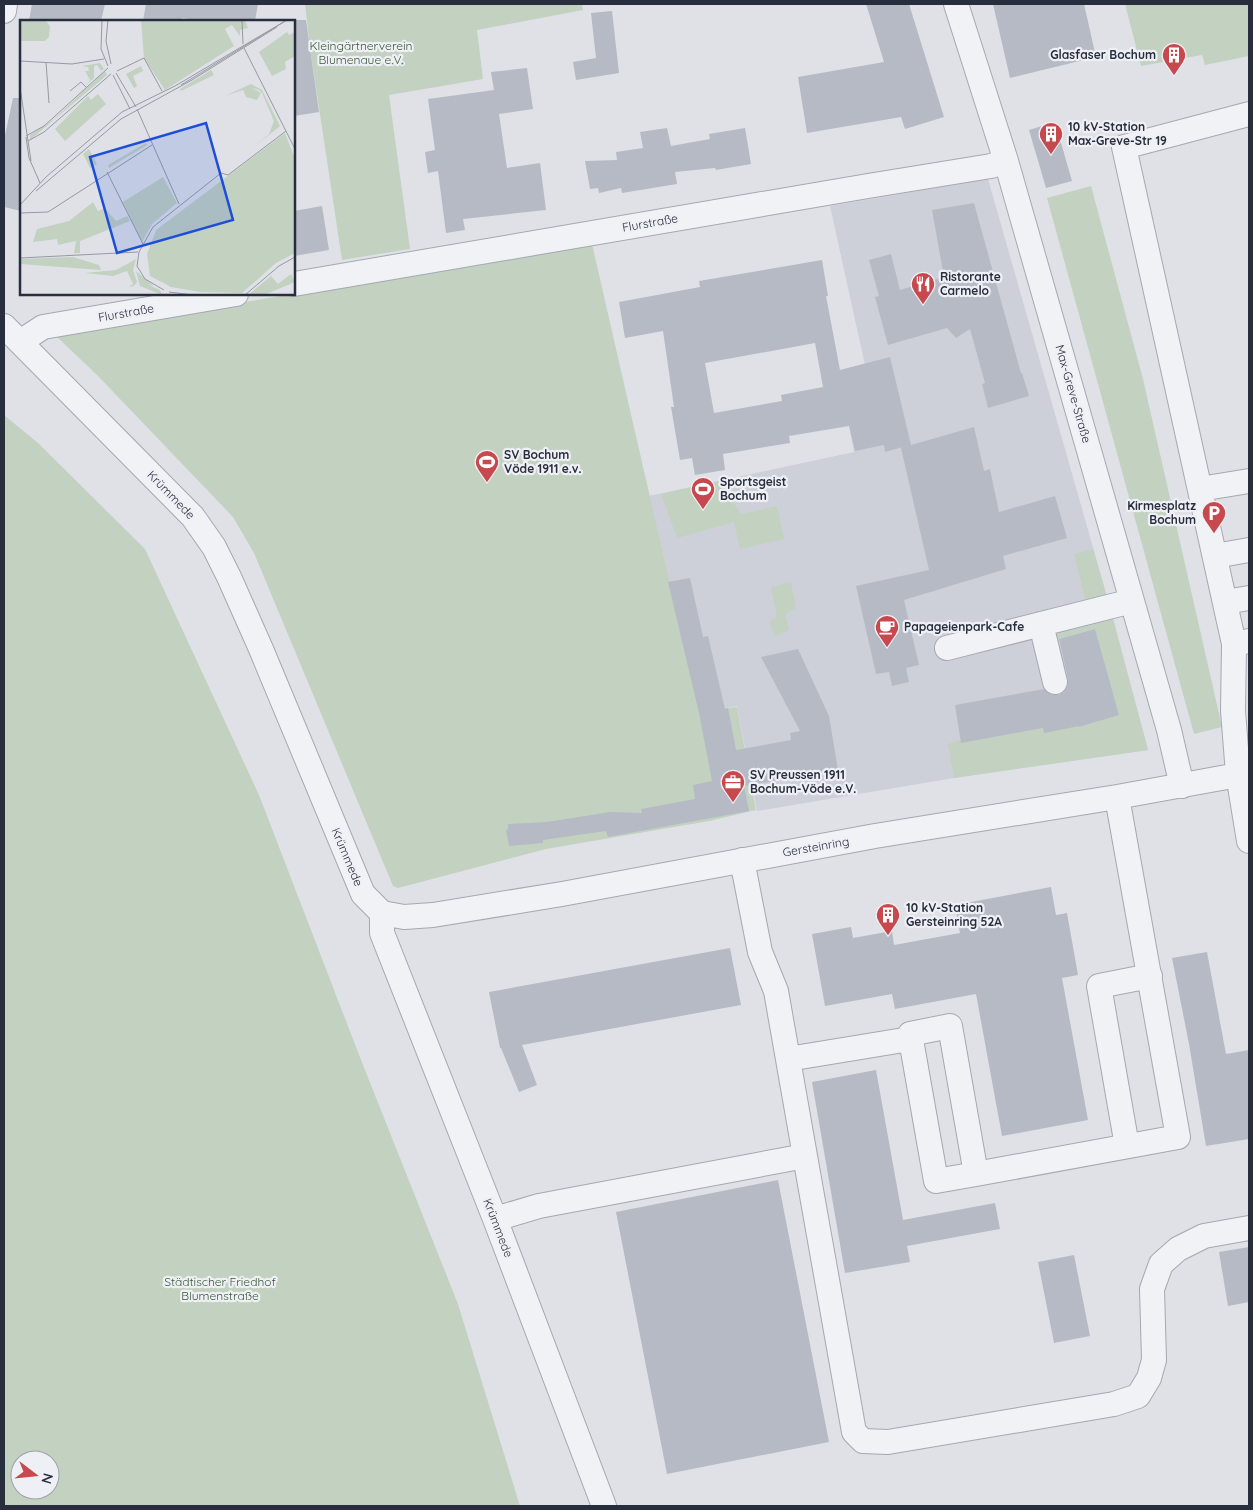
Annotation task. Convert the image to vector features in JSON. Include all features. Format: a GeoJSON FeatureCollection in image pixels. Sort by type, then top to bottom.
{"type":"FeatureCollection","features":[{"type":"Feature","properties":{"kind":"street"},"geometry":{"type":"LineString","coordinates":[[4,11],[5,4]]}},
{"type":"Feature","properties":{"kind":"street","name":"Max-Greve-Straße"},"geometry":{"type":"LineString","coordinates":[[956,4],[1006,160],[1175,753],[1182,786]]}},
{"type":"Feature","properties":{"kind":"street"},"geometry":{"type":"LineString","coordinates":[[1249,114],[1124,147],[1214,556],[1225,602],[1242,643],[1233,711],[1244,774],[1249,841]]}},
{"type":"Feature","properties":{"kind":"street","name":"Flurstraße"},"geometry":{"type":"LineString","coordinates":[[295,284],[991,166],[1006,160]]}},
{"type":"Feature","properties":{"kind":"street","name":"Flurstraße"},"geometry":{"type":"LineString","coordinates":[[12,334],[230,295]]}},
{"type":"Feature","properties":{"kind":"street","name":"Krümmede"},"geometry":{"type":"LineString","coordinates":[[12,334],[193,517],[214,547],[261,649],[363,894],[382,913],[382,933],[495,1219],[604,1506]]}},
{"type":"Feature","properties":{"kind":"street"},"geometry":{"type":"LineString","coordinates":[[1200,489],[1249,481]]}},
{"type":"Feature","properties":{"kind":"street"},"geometry":{"type":"LineString","coordinates":[[1214,556],[1249,550]]}},
{"type":"Feature","properties":{"kind":"street"},"geometry":{"type":"LineString","coordinates":[[1225,602],[1249,598]]}},
{"type":"Feature","properties":{"kind":"street"},"geometry":{"type":"LineString","coordinates":[[947,648],[1132,601]]}},
{"type":"Feature","properties":{"kind":"street"},"geometry":{"type":"LineString","coordinates":[[1041,624],[1055,682]]}},
{"type":"Feature","properties":{"kind":"street","name":"Gersteinring"},"geometry":{"type":"LineString","coordinates":[[382,913],[404,917],[434,915],[562,894],[875,836],[1118,797],[1244,774]]}},
{"type":"Feature","properties":{"kind":"street"},"geometry":{"type":"LineString","coordinates":[[976,1174],[950,1026],[910,1034],[936,1181],[976,1174],[1127,1146],[1178,1137],[1118,797]]}},
{"type":"Feature","properties":{"kind":"street"},"geometry":{"type":"LineString","coordinates":[[742,860],[760,952],[776,991],[854,1432],[863,1442],[888,1442],[1114,1404],[1138,1396],[1150,1378],[1154,1360],[1152,1289],[1161,1264],[1178,1249],[1204,1236],[1249,1228]]}},
{"type":"Feature","properties":{"kind":"street"},"geometry":{"type":"LineString","coordinates":[[1127,1146],[1099,986],[1150,976]]}},
{"type":"Feature","properties":{"kind":"street"},"geometry":{"type":"LineString","coordinates":[[788,1059],[910,1038]]}},
{"type":"Feature","properties":{"kind":"street"},"geometry":{"type":"LineString","coordinates":[[495,1219],[539,1206],[805,1156]]}},
{"type":"Feature","properties":{"kind":"shaded area"},"geometry":{"type":"Polygon","coordinates":[[[988,179],[1110,607],[1148,750],[954,778],[757,811],[737,706],[699,713],[649,496],[854,452],[850,431],[878,424],[830,206],[988,179]]]}},
{"type":"Feature","properties":{"kind":"green space","name":"Kleingärtnerverein Blumenaue e.V."},"geometry":{"type":"Polygon","coordinates":[[[305,4],[582,4],[583,10],[477,30],[483,79],[389,95],[410,249],[342,260],[305,4]]]}},
{"type":"Feature","properties":{"kind":"green space"},"geometry":{"type":"Polygon","coordinates":[[[1125,4],[1249,4],[1249,56],[1205,65],[1202,55],[1141,66],[1125,4]]]}},
{"type":"Feature","properties":{"kind":"green space"},"geometry":{"type":"Polygon","coordinates":[[[1091,186],[1143,379],[1222,727],[1194,734],[1047,198],[1091,186]]]}},
{"type":"Feature","properties":{"kind":"green space","name":"SV Bochum Vöde 1911 e.v."},"geometry":{"type":"Polygon","coordinates":[[[592,244],[699,711],[737,707],[756,810],[709,821],[546,849],[398,888],[393,886],[254,553],[233,517],[98,376],[54,334],[592,244]]]}},
{"type":"Feature","properties":{"kind":"green space","name":"Städtischer Friedhof Blumenstraße"},"geometry":{"type":"Polygon","coordinates":[[[4,415],[38,443],[145,549],[259,795],[458,1304],[520,1506],[4,1506],[4,415]]]}},
{"type":"Feature","properties":{"kind":"green space","name":"Sportsgeist Bochum"},"geometry":{"type":"Polygon","coordinates":[[[719,481],[741,514],[777,506],[784,539],[740,549],[734,522],[677,538],[661,494],[719,481]]]}},
{"type":"Feature","properties":{"kind":"green space"},"geometry":{"type":"Polygon","coordinates":[[[1093,549],[1107,597],[1086,603],[1074,554],[1093,549]]]}},
{"type":"Feature","properties":{"kind":"green space"},"geometry":{"type":"Polygon","coordinates":[[[791,582],[796,608],[785,614],[789,630],[775,636],[769,622],[777,617],[771,587],[791,582]]]}},
{"type":"Feature","properties":{"kind":"green space"},"geometry":{"type":"Polygon","coordinates":[[[1113,619],[1148,750],[954,778],[948,744],[961,740],[961,743],[1043,728],[1080,727],[1119,715],[1095,629],[1055,640],[1054,635],[1113,619]]]}},
{"type":"Feature","properties":{"kind":"building"},"geometry":{"type":"Polygon","coordinates":[[[32,4],[105,4],[101,20],[29,20],[32,4]]]}},
{"type":"Feature","properties":{"kind":"building"},"geometry":{"type":"Polygon","coordinates":[[[146,4],[258,4],[255,20],[197,20],[182,18],[182,20],[143,20],[146,4]]]}},
{"type":"Feature","properties":{"kind":"building"},"geometry":{"type":"Polygon","coordinates":[[[866,4],[909,4],[944,117],[905,129],[901,117],[807,133],[798,77],[884,62],[866,4]]]}},
{"type":"Feature","properties":{"kind":"building"},"geometry":{"type":"Polygon","coordinates":[[[993,4],[1084,4],[1096,57],[1010,78],[993,4]]]}},
{"type":"Feature","properties":{"kind":"building"},"geometry":{"type":"Polygon","coordinates":[[[612,11],[619,73],[576,80],[573,62],[596,58],[591,13],[612,11]]]}},
{"type":"Feature","properties":{"kind":"building"},"geometry":{"type":"Polygon","coordinates":[[[295,20],[306,20],[319,112],[295,116],[295,20]]]}},
{"type":"Feature","properties":{"kind":"building"},"geometry":{"type":"Polygon","coordinates":[[[527,68],[533,109],[499,114],[507,168],[540,163],[546,210],[463,219],[465,230],[446,233],[438,171],[428,173],[425,152],[435,150],[428,99],[494,90],[491,72],[527,68]]]}},
{"type":"Feature","properties":{"kind":"building"},"geometry":{"type":"Polygon","coordinates":[[[13,98],[20,98],[20,211],[4,207],[4,140],[13,98]]]}},
{"type":"Feature","properties":{"kind":"building","name":"10 kV-Station Max-Greve-Str 19"},"geometry":{"type":"Polygon","coordinates":[[[1055,122],[1072,181],[1046,188],[1029,130],[1055,122]]]}},
{"type":"Feature","properties":{"kind":"building"},"geometry":{"type":"Polygon","coordinates":[[[667,128],[671,146],[710,139],[709,134],[745,128],[751,164],[716,170],[715,168],[675,172],[677,184],[622,193],[621,188],[599,193],[598,188],[590,189],[585,161],[617,160],[616,152],[643,148],[640,132],[667,128]]]}},
{"type":"Feature","properties":{"kind":"building"},"geometry":{"type":"Polygon","coordinates":[[[974,203],[1029,396],[988,408],[982,384],[985,383],[970,329],[956,338],[947,328],[888,345],[875,297],[879,296],[869,260],[891,254],[900,290],[944,277],[932,210],[974,203]]]}},
{"type":"Feature","properties":{"kind":"building"},"geometry":{"type":"Polygon","coordinates":[[[322,206],[329,250],[295,256],[295,211],[322,206]]]}},
{"type":"Feature","properties":{"kind":"building"},"geometry":{"type":"Polygon","coordinates":[[[822,260],[828,296],[826,296],[840,370],[890,357],[911,445],[974,427],[984,471],[990,469],[999,512],[1055,496],[1067,538],[1003,556],[1006,569],[904,600],[919,665],[906,668],[909,682],[892,686],[889,672],[876,674],[856,586],[929,570],[901,448],[903,447],[885,452],[884,445],[855,451],[849,426],[789,436],[790,443],[723,454],[725,470],[695,475],[692,458],[680,460],[671,407],[674,407],[663,331],[625,338],[619,302],[700,287],[699,281],[822,260]],[[815,343],[705,363],[714,413],[782,401],[781,395],[823,387],[815,343]]]}},
{"type":"Feature","properties":{"kind":"building"},"geometry":{"type":"Polygon","coordinates":[[[690,578],[703,637],[708,636],[725,709],[728,708],[736,750],[791,740],[790,733],[800,731],[761,657],[798,649],[829,716],[838,770],[744,786],[749,811],[608,837],[606,831],[543,840],[543,843],[509,846],[506,830],[508,829],[508,824],[547,822],[610,812],[642,813],[641,809],[695,799],[693,785],[712,781],[699,713],[668,582],[690,578]]]}},
{"type":"Feature","properties":{"kind":"building"},"geometry":{"type":"Polygon","coordinates":[[[1095,629],[1119,715],[1079,727],[1044,733],[1043,728],[961,743],[955,705],[1044,689],[1052,695],[1059,695],[1068,686],[1068,679],[1059,639],[1095,629]]]}},
{"type":"Feature","properties":{"kind":"building"},"geometry":{"type":"Polygon","coordinates":[[[1051,887],[1056,915],[1067,913],[1078,975],[1062,978],[1088,1120],[1002,1136],[976,994],[895,1009],[892,994],[825,1006],[812,934],[851,927],[853,938],[892,931],[894,945],[960,933],[955,905],[1051,887]]]}},
{"type":"Feature","properties":{"kind":"building"},"geometry":{"type":"Polygon","coordinates":[[[730,948],[741,1005],[522,1045],[537,1085],[519,1092],[500,1048],[489,992],[730,948]]]}},
{"type":"Feature","properties":{"kind":"building"},"geometry":{"type":"Polygon","coordinates":[[[1207,952],[1226,1054],[1249,1050],[1249,1139],[1206,1146],[1172,958],[1207,952]]]}},
{"type":"Feature","properties":{"kind":"building"},"geometry":{"type":"Polygon","coordinates":[[[876,1070],[903,1220],[995,1203],[1000,1229],[907,1246],[910,1262],[845,1273],[812,1082],[876,1070]]]}},
{"type":"Feature","properties":{"kind":"building"},"geometry":{"type":"Polygon","coordinates":[[[778,1180],[829,1442],[667,1474],[616,1212],[778,1180]]]}},
{"type":"Feature","properties":{"kind":"building"},"geometry":{"type":"Polygon","coordinates":[[[1249,1247],[1249,1302],[1228,1306],[1219,1252],[1249,1247]]]}},
{"type":"Feature","properties":{"kind":"building"},"geometry":{"type":"Polygon","coordinates":[[[1074,1255],[1090,1336],[1054,1343],[1038,1262],[1074,1255]]]}},
{"type":"Feature","properties":{"kind":"place","name":"Glasfaser Bochum"},"geometry":{"type":"Point","coordinates":[1174,76]}},
{"type":"Feature","properties":{"kind":"place","name":"10 kV-Station Max-Greve-Str 19"},"geometry":{"type":"Point","coordinates":[1051,155]}},
{"type":"Feature","properties":{"kind":"place","name":"Ristorante Carmelo"},"geometry":{"type":"Point","coordinates":[923,305]}},
{"type":"Feature","properties":{"kind":"place","name":"SV Bochum Vöde 1911 e.v."},"geometry":{"type":"Point","coordinates":[487,483]}},
{"type":"Feature","properties":{"kind":"place","name":"Sportsgeist Bochum"},"geometry":{"type":"Point","coordinates":[703,510]}},
{"type":"Feature","properties":{"kind":"place","name":"Kirmesplatz Bochum"},"geometry":{"type":"Point","coordinates":[1214,534]}},
{"type":"Feature","properties":{"kind":"place","name":"Papageienpark-Cafe"},"geometry":{"type":"Point","coordinates":[887,648]}},
{"type":"Feature","properties":{"kind":"place","name":"SV Preussen 1911 Bochum-Vöde e.V."},"geometry":{"type":"Point","coordinates":[733,803]}},
{"type":"Feature","properties":{"kind":"place","name":"10 kV-Station Gersteinring 52A"},"geometry":{"type":"Point","coordinates":[888,936]}}]}
